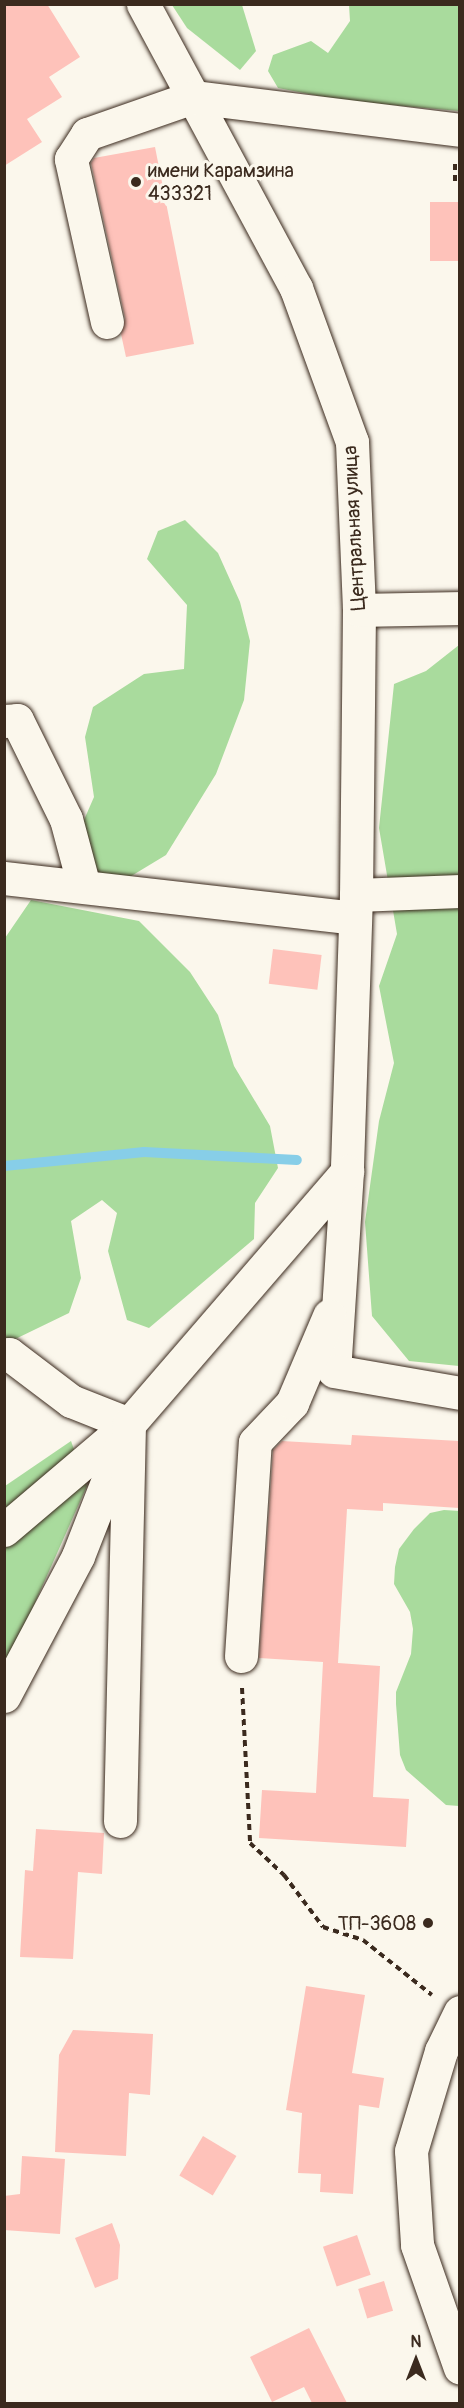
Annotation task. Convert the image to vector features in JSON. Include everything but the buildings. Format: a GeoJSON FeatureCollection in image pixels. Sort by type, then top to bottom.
{"type":"FeatureCollection","features":[{"type":"Feature","properties":{"kind":"street","name":"Центральная улица"},"geometry":{"type":"LineString","coordinates":[[143,4],[296,288],[352,442],[359,610],[355,907],[347,1171],[334,1371],[459,1393]]}},
{"type":"Feature","properties":{"kind":"street"},"geometry":{"type":"LineString","coordinates":[[107,322],[71,159],[87,134],[193,97],[459,130]]}},
{"type":"Feature","properties":{"kind":"street"},"geometry":{"type":"LineString","coordinates":[[359,610],[459,608]]}},
{"type":"Feature","properties":{"kind":"street"},"geometry":{"type":"LineString","coordinates":[[4,721],[16,720],[66,819],[84,886]]}},
{"type":"Feature","properties":{"kind":"street"},"geometry":{"type":"LineString","coordinates":[[4,878],[355,907],[459,891]]}},
{"type":"Feature","properties":{"kind":"street"},"geometry":{"type":"LineString","coordinates":[[4,1530],[129,1424],[347,1171]]}},
{"type":"Feature","properties":{"kind":"street"},"geometry":{"type":"LineString","coordinates":[[241,1656],[255,1442],[292,1403],[337,1298]]}},
{"type":"Feature","properties":{"kind":"street"},"geometry":{"type":"LineString","coordinates":[[4,1356],[9,1354],[71,1401],[129,1424]]}},
{"type":"Feature","properties":{"kind":"street"},"geometry":{"type":"LineString","coordinates":[[4,1696],[78,1557],[129,1424]]}},
{"type":"Feature","properties":{"kind":"street"},"geometry":{"type":"LineString","coordinates":[[120,1821],[129,1424]]}},
{"type":"Feature","properties":{"kind":"street"},"geometry":{"type":"LineString","coordinates":[[448,2005],[441,2051],[411,2151],[417,2245],[459,2368]]}},
{"type":"Feature","properties":{"kind":"path"},"geometry":{"type":"LineString","coordinates":[[241,1656],[250,1843],[284,1875],[323,1927],[363,1940],[448,2005]]}},
{"type":"Feature","properties":{"kind":"green space"},"geometry":{"type":"Polygon","coordinates":[[[172,5],[242,5],[256,51],[240,70],[187,28],[172,5]]]}},
{"type":"Feature","properties":{"kind":"green space"},"geometry":{"type":"Polygon","coordinates":[[[349,5],[459,5],[459,111],[345,101],[278,88],[268,71],[273,55],[311,41],[328,53],[350,21],[349,5]]]}},
{"type":"Feature","properties":{"kind":"green space"},"geometry":{"type":"Polygon","coordinates":[[[185,520],[218,553],[240,602],[250,641],[244,700],[216,774],[166,855],[128,878],[92,877],[80,829],[94,797],[85,737],[93,707],[144,674],[184,669],[187,605],[147,559],[158,531],[185,520]]]}},
{"type":"Feature","properties":{"kind":"green space"},"geometry":{"type":"Polygon","coordinates":[[[459,645],[459,1366],[409,1361],[372,1316],[365,1222],[379,1121],[394,1063],[379,986],[397,934],[379,828],[394,684],[426,671],[459,645]]]}},
{"type":"Feature","properties":{"kind":"green space"},"geometry":{"type":"Polygon","coordinates":[[[31,900],[139,921],[190,972],[218,1015],[234,1066],[270,1126],[278,1168],[255,1203],[254,1239],[149,1328],[127,1320],[108,1251],[117,1213],[102,1200],[71,1221],[81,1278],[69,1313],[5,1344],[5,938],[31,900]]]}},
{"type":"Feature","properties":{"kind":"green space"},"geometry":{"type":"Polygon","coordinates":[[[71,1441],[87,1486],[5,1670],[5,1486],[71,1441]]]}},
{"type":"Feature","properties":{"kind":"green space"},"geometry":{"type":"Polygon","coordinates":[[[444,1510],[460,1511],[459,1806],[446,1805],[406,1770],[400,1755],[396,1704],[396,1692],[411,1654],[413,1629],[410,1612],[394,1584],[399,1549],[430,1513],[444,1510]]]}},
{"type":"Feature","properties":{"kind":"waterway"},"geometry":{"type":"LineString","coordinates":[[4,1166],[144,1152],[297,1160]]}},
{"type":"Feature","properties":{"kind":"place","name":"имени Карамзина 433321"},"geometry":{"type":"Point","coordinates":[136,182]}},
{"type":"Feature","properties":{"kind":"place","name":"ТП-3608"},"geometry":{"type":"Point","coordinates":[428,1923]}}]}
